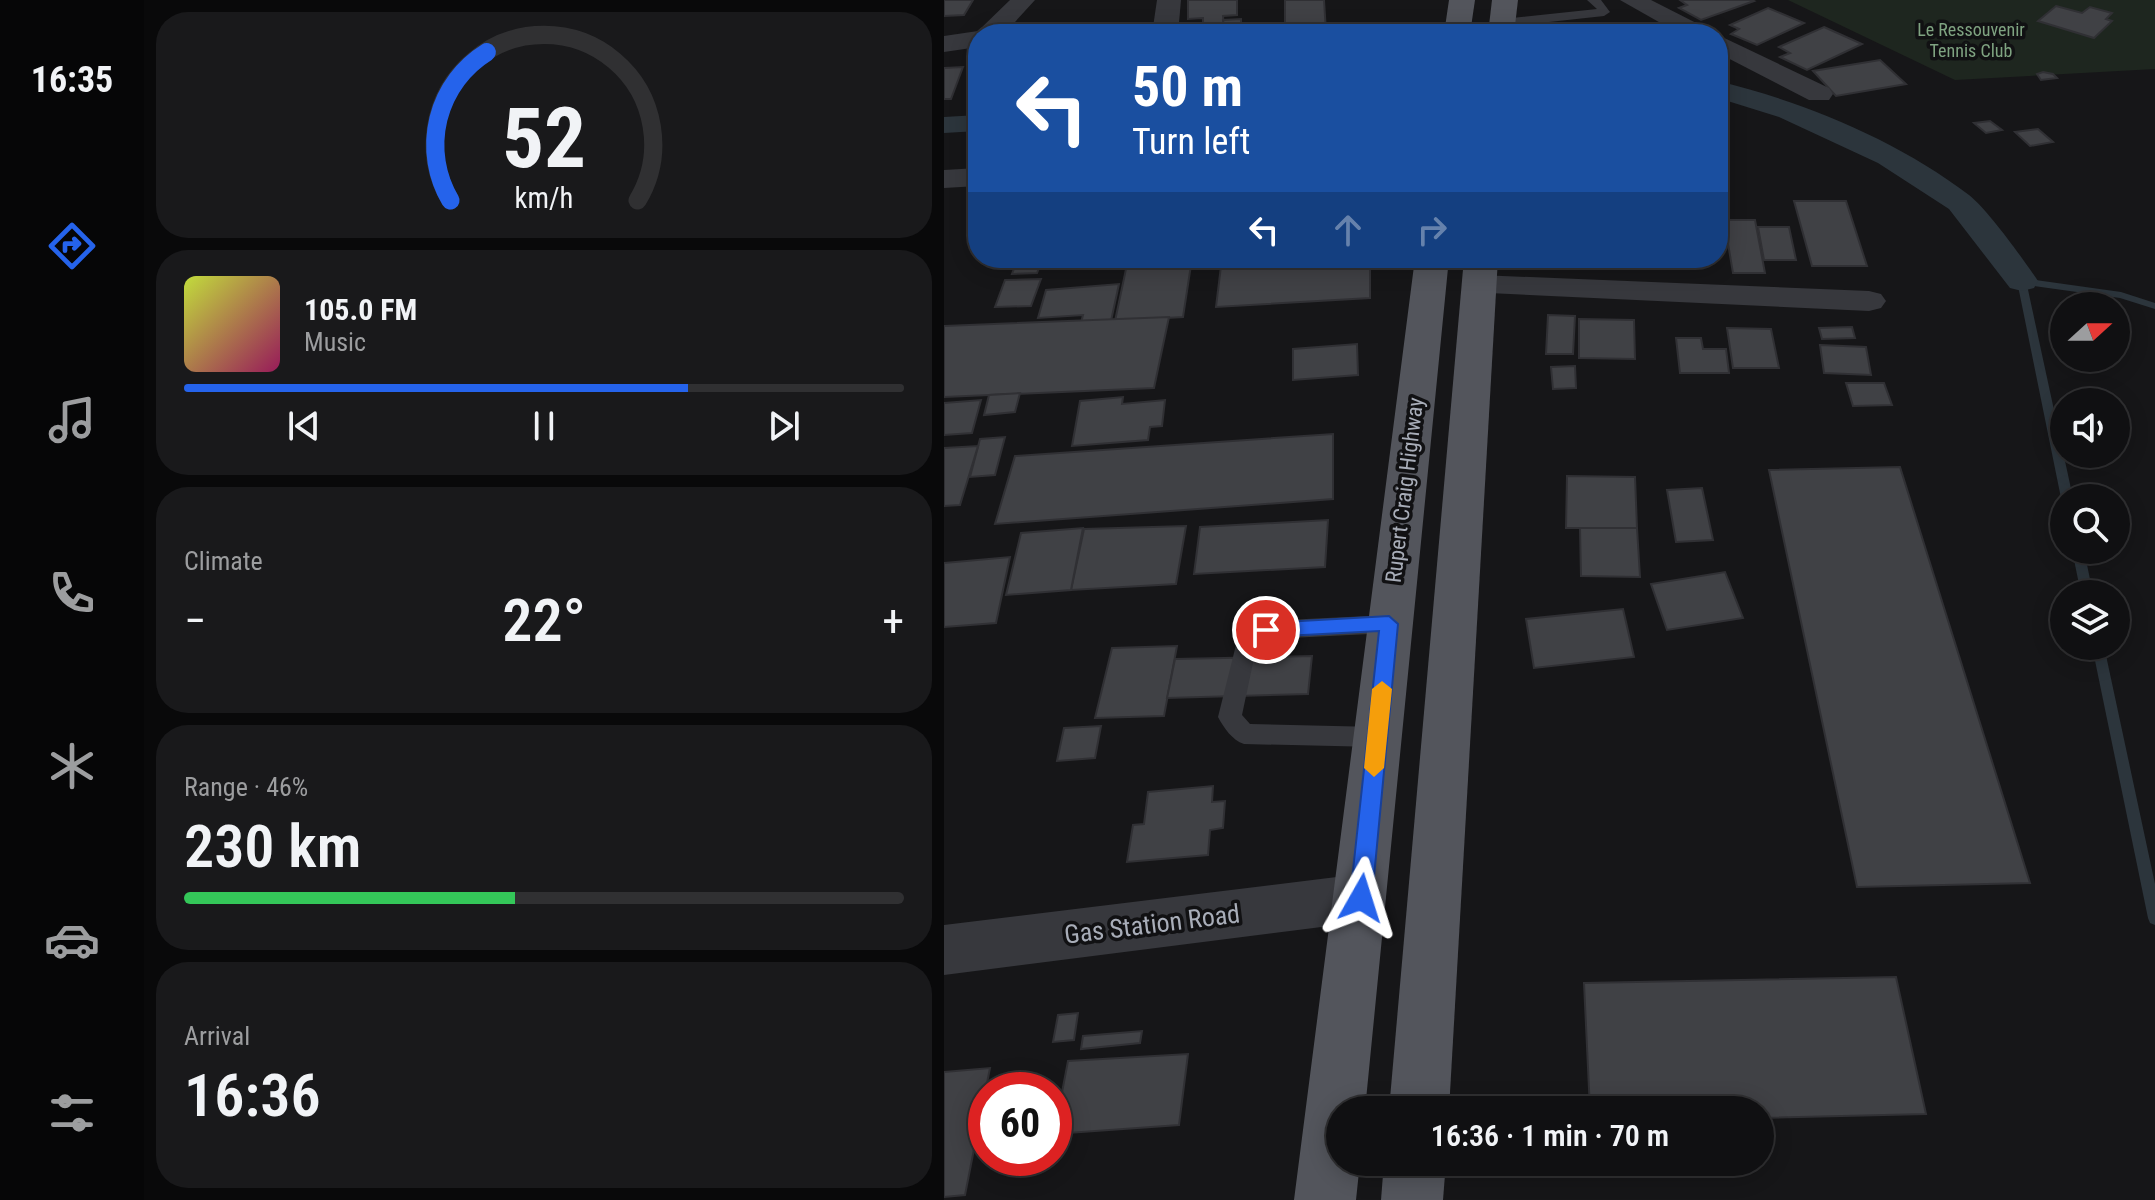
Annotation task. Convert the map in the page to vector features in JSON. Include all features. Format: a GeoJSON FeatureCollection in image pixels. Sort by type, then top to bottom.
{"type":"FeatureCollection","features":[{"type":"Feature","properties":{"kind":"main road"},"geometry":{"type":"LineString","coordinates":[[1458,24],[1462,0]]}},
{"type":"Feature","properties":{"kind":"main road","name":"Rupert Craig Highway"},"geometry":{"type":"LineString","coordinates":[[1325,1200],[1431,268]]}},
{"type":"Feature","properties":{"kind":"main road"},"geometry":{"type":"LineString","coordinates":[[1420,1096],[1480,272]]}},
{"type":"Feature","properties":{"kind":"main road"},"geometry":{"type":"LineString","coordinates":[[1412,1200],[1414,1176]]}},
{"type":"Feature","properties":{"kind":"street"},"geometry":{"type":"LineString","coordinates":[[1001,24],[1023,0]]}},
{"type":"Feature","properties":{"kind":"street"},"geometry":{"type":"LineString","coordinates":[[1166,24],[1169,0]]}},
{"type":"Feature","properties":{"kind":"street"},"geometry":{"type":"LineString","coordinates":[[1632,0],[1679,24]]}},
{"type":"Feature","properties":{"kind":"street"},"geometry":{"type":"LineString","coordinates":[[944,44],[968,40]]}},
{"type":"Feature","properties":{"kind":"street"},"geometry":{"type":"LineString","coordinates":[[1728,48],[1819,94]]}},
{"type":"Feature","properties":{"kind":"street"},"geometry":{"type":"LineString","coordinates":[[944,179],[968,178]]}},
{"type":"Feature","properties":{"kind":"street"},"geometry":{"type":"LineString","coordinates":[[1480,272],[1869,301]]}},
{"type":"Feature","properties":{"kind":"street","name":"Gas Station Road"},"geometry":{"type":"LineString","coordinates":[[944,950],[1361,898]]}},
{"type":"Feature","properties":{"kind":"lane"},"geometry":{"type":"LineString","coordinates":[[1503,19],[1604,12],[1604,8],[1593,0]]}},
{"type":"Feature","properties":{"kind":"lane"},"geometry":{"type":"LineString","coordinates":[[1377,737],[1244,734],[1230,717],[1247,639],[1266,630],[1389,624]]}},
{"type":"Feature","properties":{"kind":"green space","name":"Le Ressouvenir Tennis Club"},"geometry":{"type":"Polygon","coordinates":[[[1788,0],[2155,0],[2155,69],[1955,80],[1788,0]]]}},
{"type":"Feature","properties":{"kind":"building"},"geometry":{"type":"Polygon","coordinates":[[[944,0],[973,0],[964,15],[944,16],[944,0]]]}},
{"type":"Feature","properties":{"kind":"building"},"geometry":{"type":"Polygon","coordinates":[[[1188,0],[1237,0],[1237,15],[1223,16],[1224,24],[1203,24],[1203,18],[1188,19],[1188,0]]]}},
{"type":"Feature","properties":{"kind":"building"},"geometry":{"type":"Polygon","coordinates":[[[1285,0],[1324,0],[1326,24],[1285,24],[1285,0]]]}},
{"type":"Feature","properties":{"kind":"building"},"geometry":{"type":"Polygon","coordinates":[[[1680,0],[1754,1],[1701,20],[1679,8],[1687,5],[1680,0]]]}},
{"type":"Feature","properties":{"kind":"building"},"geometry":{"type":"Polygon","coordinates":[[[2056,6],[2082,13],[2090,7],[2112,13],[2106,19],[2112,21],[2094,38],[2038,21],[2056,6]]]}},
{"type":"Feature","properties":{"kind":"building"},"geometry":{"type":"Polygon","coordinates":[[[1768,8],[1804,23],[1757,45],[1731,34],[1739,29],[1730,25],[1768,8]]]}},
{"type":"Feature","properties":{"kind":"building"},"geometry":{"type":"Polygon","coordinates":[[[1241,19],[1241,24],[1224,24],[1223,20],[1241,19]]]}},
{"type":"Feature","properties":{"kind":"building"},"geometry":{"type":"Polygon","coordinates":[[[1824,27],[1862,44],[1807,70],[1780,57],[1790,53],[1779,47],[1824,27]]]}},
{"type":"Feature","properties":{"kind":"building"},"geometry":{"type":"Polygon","coordinates":[[[1880,60],[1906,84],[1836,96],[1813,71],[1880,60]]]}},
{"type":"Feature","properties":{"kind":"building"},"geometry":{"type":"Polygon","coordinates":[[[963,67],[951,99],[944,99],[944,68],[963,67]]]}},
{"type":"Feature","properties":{"kind":"building"},"geometry":{"type":"Polygon","coordinates":[[[2043,72],[2057,78],[2041,80],[2037,74],[2043,72]]]}},
{"type":"Feature","properties":{"kind":"building"},"geometry":{"type":"Polygon","coordinates":[[[1990,121],[2002,130],[1986,133],[1974,123],[1990,121]]]}},
{"type":"Feature","properties":{"kind":"building"},"geometry":{"type":"Polygon","coordinates":[[[2038,129],[2053,142],[2030,146],[2015,132],[2038,129]]]}},
{"type":"Feature","properties":{"kind":"building"},"geometry":{"type":"Polygon","coordinates":[[[1794,201],[1846,201],[1867,266],[1812,266],[1794,201]]]}},
{"type":"Feature","properties":{"kind":"building"},"geometry":{"type":"Polygon","coordinates":[[[1728,220],[1755,220],[1765,273],[1733,273],[1728,220]]]}},
{"type":"Feature","properties":{"kind":"building"},"geometry":{"type":"Polygon","coordinates":[[[1758,227],[1789,227],[1796,260],[1764,260],[1758,227]]]}},
{"type":"Feature","properties":{"kind":"building"},"geometry":{"type":"Polygon","coordinates":[[[1014,268],[1039,268],[1037,273],[1012,274],[1014,268]]]}},
{"type":"Feature","properties":{"kind":"building"},"geometry":{"type":"Polygon","coordinates":[[[1191,268],[1183,317],[1115,321],[1126,269],[1191,268]]]}},
{"type":"Feature","properties":{"kind":"building"},"geometry":{"type":"Polygon","coordinates":[[[1221,268],[1370,268],[1370,298],[1216,307],[1221,268]]]}},
{"type":"Feature","properties":{"kind":"building"},"geometry":{"type":"Polygon","coordinates":[[[1041,279],[1031,306],[995,307],[1005,280],[1041,279]]]}},
{"type":"Feature","properties":{"kind":"building"},"geometry":{"type":"Polygon","coordinates":[[[1119,284],[1111,321],[1081,323],[1083,315],[1038,318],[1046,290],[1119,284]]]}},
{"type":"Feature","properties":{"kind":"building"},"geometry":{"type":"Polygon","coordinates":[[[1548,315],[1575,316],[1573,354],[1546,354],[1548,315]]]}},
{"type":"Feature","properties":{"kind":"building"},"geometry":{"type":"Polygon","coordinates":[[[1169,317],[1154,388],[944,397],[944,326],[1169,317]]]}},
{"type":"Feature","properties":{"kind":"building"},"geometry":{"type":"Polygon","coordinates":[[[1579,319],[1634,320],[1635,359],[1579,358],[1579,319]]]}},
{"type":"Feature","properties":{"kind":"building"},"geometry":{"type":"Polygon","coordinates":[[[1852,327],[1855,338],[1822,339],[1819,328],[1852,327]]]}},
{"type":"Feature","properties":{"kind":"building"},"geometry":{"type":"Polygon","coordinates":[[[1727,328],[1771,329],[1779,368],[1733,368],[1727,328]]]}},
{"type":"Feature","properties":{"kind":"building"},"geometry":{"type":"Polygon","coordinates":[[[1676,338],[1701,338],[1703,349],[1726,349],[1729,373],[1680,373],[1676,338]]]}},
{"type":"Feature","properties":{"kind":"building"},"geometry":{"type":"Polygon","coordinates":[[[1357,344],[1358,375],[1293,380],[1293,349],[1357,344]]]}},
{"type":"Feature","properties":{"kind":"building"},"geometry":{"type":"Polygon","coordinates":[[[1820,345],[1866,347],[1871,375],[1824,373],[1820,345]]]}},
{"type":"Feature","properties":{"kind":"building"},"geometry":{"type":"Polygon","coordinates":[[[1575,366],[1576,388],[1553,389],[1551,367],[1575,366]]]}},
{"type":"Feature","properties":{"kind":"building"},"geometry":{"type":"Polygon","coordinates":[[[1846,383],[1884,383],[1892,405],[1853,406],[1846,383]]]}},
{"type":"Feature","properties":{"kind":"building"},"geometry":{"type":"Polygon","coordinates":[[[1020,393],[1015,412],[984,415],[989,395],[1020,393]]]}},
{"type":"Feature","properties":{"kind":"building"},"geometry":{"type":"Polygon","coordinates":[[[1123,397],[1122,404],[1165,400],[1162,426],[1150,427],[1148,440],[1072,446],[1080,401],[1123,397]]]}},
{"type":"Feature","properties":{"kind":"building"},"geometry":{"type":"Polygon","coordinates":[[[981,400],[972,433],[944,435],[944,403],[981,400]]]}},
{"type":"Feature","properties":{"kind":"building"},"geometry":{"type":"Polygon","coordinates":[[[1333,434],[1333,499],[995,524],[1015,456],[1333,434]]]}},
{"type":"Feature","properties":{"kind":"building"},"geometry":{"type":"Polygon","coordinates":[[[1005,437],[995,475],[970,477],[980,439],[1005,437]]]}},
{"type":"Feature","properties":{"kind":"building"},"geometry":{"type":"Polygon","coordinates":[[[978,446],[960,505],[944,506],[944,448],[978,446]]]}},
{"type":"Feature","properties":{"kind":"building"},"geometry":{"type":"Polygon","coordinates":[[[1900,467],[2030,883],[1857,887],[1769,470],[1900,467]]]}},
{"type":"Feature","properties":{"kind":"building"},"geometry":{"type":"Polygon","coordinates":[[[1567,476],[1635,477],[1637,528],[1566,528],[1567,476]]]}},
{"type":"Feature","properties":{"kind":"building"},"geometry":{"type":"Polygon","coordinates":[[[1702,488],[1713,540],[1676,542],[1667,490],[1702,488]]]}},
{"type":"Feature","properties":{"kind":"building"},"geometry":{"type":"Polygon","coordinates":[[[1328,520],[1325,567],[1194,574],[1200,527],[1328,520]]]}},
{"type":"Feature","properties":{"kind":"building"},"geometry":{"type":"Polygon","coordinates":[[[1186,526],[1176,584],[1071,590],[1084,529],[1186,526]]]}},
{"type":"Feature","properties":{"kind":"building"},"geometry":{"type":"Polygon","coordinates":[[[1083,528],[1071,590],[1006,595],[1021,533],[1083,528]]]}},
{"type":"Feature","properties":{"kind":"building"},"geometry":{"type":"Polygon","coordinates":[[[1580,528],[1637,528],[1640,577],[1581,576],[1580,528]]]}},
{"type":"Feature","properties":{"kind":"building"},"geometry":{"type":"Polygon","coordinates":[[[1010,557],[996,623],[944,627],[944,563],[1010,557]]]}},
{"type":"Feature","properties":{"kind":"building"},"geometry":{"type":"Polygon","coordinates":[[[1725,572],[1743,618],[1667,630],[1651,584],[1725,572]]]}},
{"type":"Feature","properties":{"kind":"building"},"geometry":{"type":"Polygon","coordinates":[[[1623,609],[1634,657],[1534,668],[1526,619],[1623,609]]]}},
{"type":"Feature","properties":{"kind":"building"},"geometry":{"type":"Polygon","coordinates":[[[1177,646],[1164,716],[1095,718],[1112,648],[1177,646]]]}},
{"type":"Feature","properties":{"kind":"building"},"geometry":{"type":"Polygon","coordinates":[[[1312,656],[1308,694],[1167,698],[1175,659],[1312,656]]]}},
{"type":"Feature","properties":{"kind":"building"},"geometry":{"type":"Polygon","coordinates":[[[1101,726],[1095,758],[1057,761],[1064,728],[1101,726]]]}},
{"type":"Feature","properties":{"kind":"building"},"geometry":{"type":"Polygon","coordinates":[[[1213,786],[1212,802],[1225,801],[1223,828],[1210,830],[1208,855],[1127,862],[1133,825],[1144,824],[1148,792],[1213,786]]]}},
{"type":"Feature","properties":{"kind":"building"},"geometry":{"type":"Polygon","coordinates":[[[1896,977],[1926,1114],[1774,1118],[1774,1096],[1589,1096],[1584,983],[1896,977]]]}},
{"type":"Feature","properties":{"kind":"building"},"geometry":{"type":"Polygon","coordinates":[[[1078,1013],[1074,1040],[1053,1042],[1058,1015],[1078,1013]]]}},
{"type":"Feature","properties":{"kind":"building"},"geometry":{"type":"Polygon","coordinates":[[[1142,1031],[1140,1043],[1081,1049],[1083,1036],[1142,1031]]]}},
{"type":"Feature","properties":{"kind":"building"},"geometry":{"type":"Polygon","coordinates":[[[1188,1054],[1179,1125],[1072,1133],[1072,1072],[1066,1072],[1068,1061],[1188,1054]]]}},
{"type":"Feature","properties":{"kind":"building"},"geometry":{"type":"Polygon","coordinates":[[[990,1068],[989,1072],[968,1072],[969,1176],[965,1195],[944,1197],[944,1072],[990,1068]]]}},
{"type":"Feature","properties":{"kind":"waterway"},"geometry":{"type":"LineString","coordinates":[[1728,92],[1789,111],[1888,157],[1960,203],[2022,281]]}},
{"type":"Feature","properties":{"kind":"waterway"},"geometry":{"type":"LineString","coordinates":[[944,125],[968,124]]}},
{"type":"Feature","properties":{"kind":"waterway"},"geometry":{"type":"LineString","coordinates":[[2064,484],[2022,281],[2121,295],[2155,306]]}},
{"type":"Feature","properties":{"kind":"waterway"},"geometry":{"type":"LineString","coordinates":[[2081,564],[2084,580]]}},
{"type":"Feature","properties":{"kind":"waterway"},"geometry":{"type":"LineString","coordinates":[[2101,660],[2155,918]]}},
{"type":"Feature","properties":{"kind":"slow traffic"},"geometry":{"type":"LineString","coordinates":[[1374,768],[1382,689]]}},
{"type":"Feature","properties":{"kind":"route"},"geometry":{"type":"LineString","coordinates":[[1266,630],[1389,624],[1361,898]]}}]}
